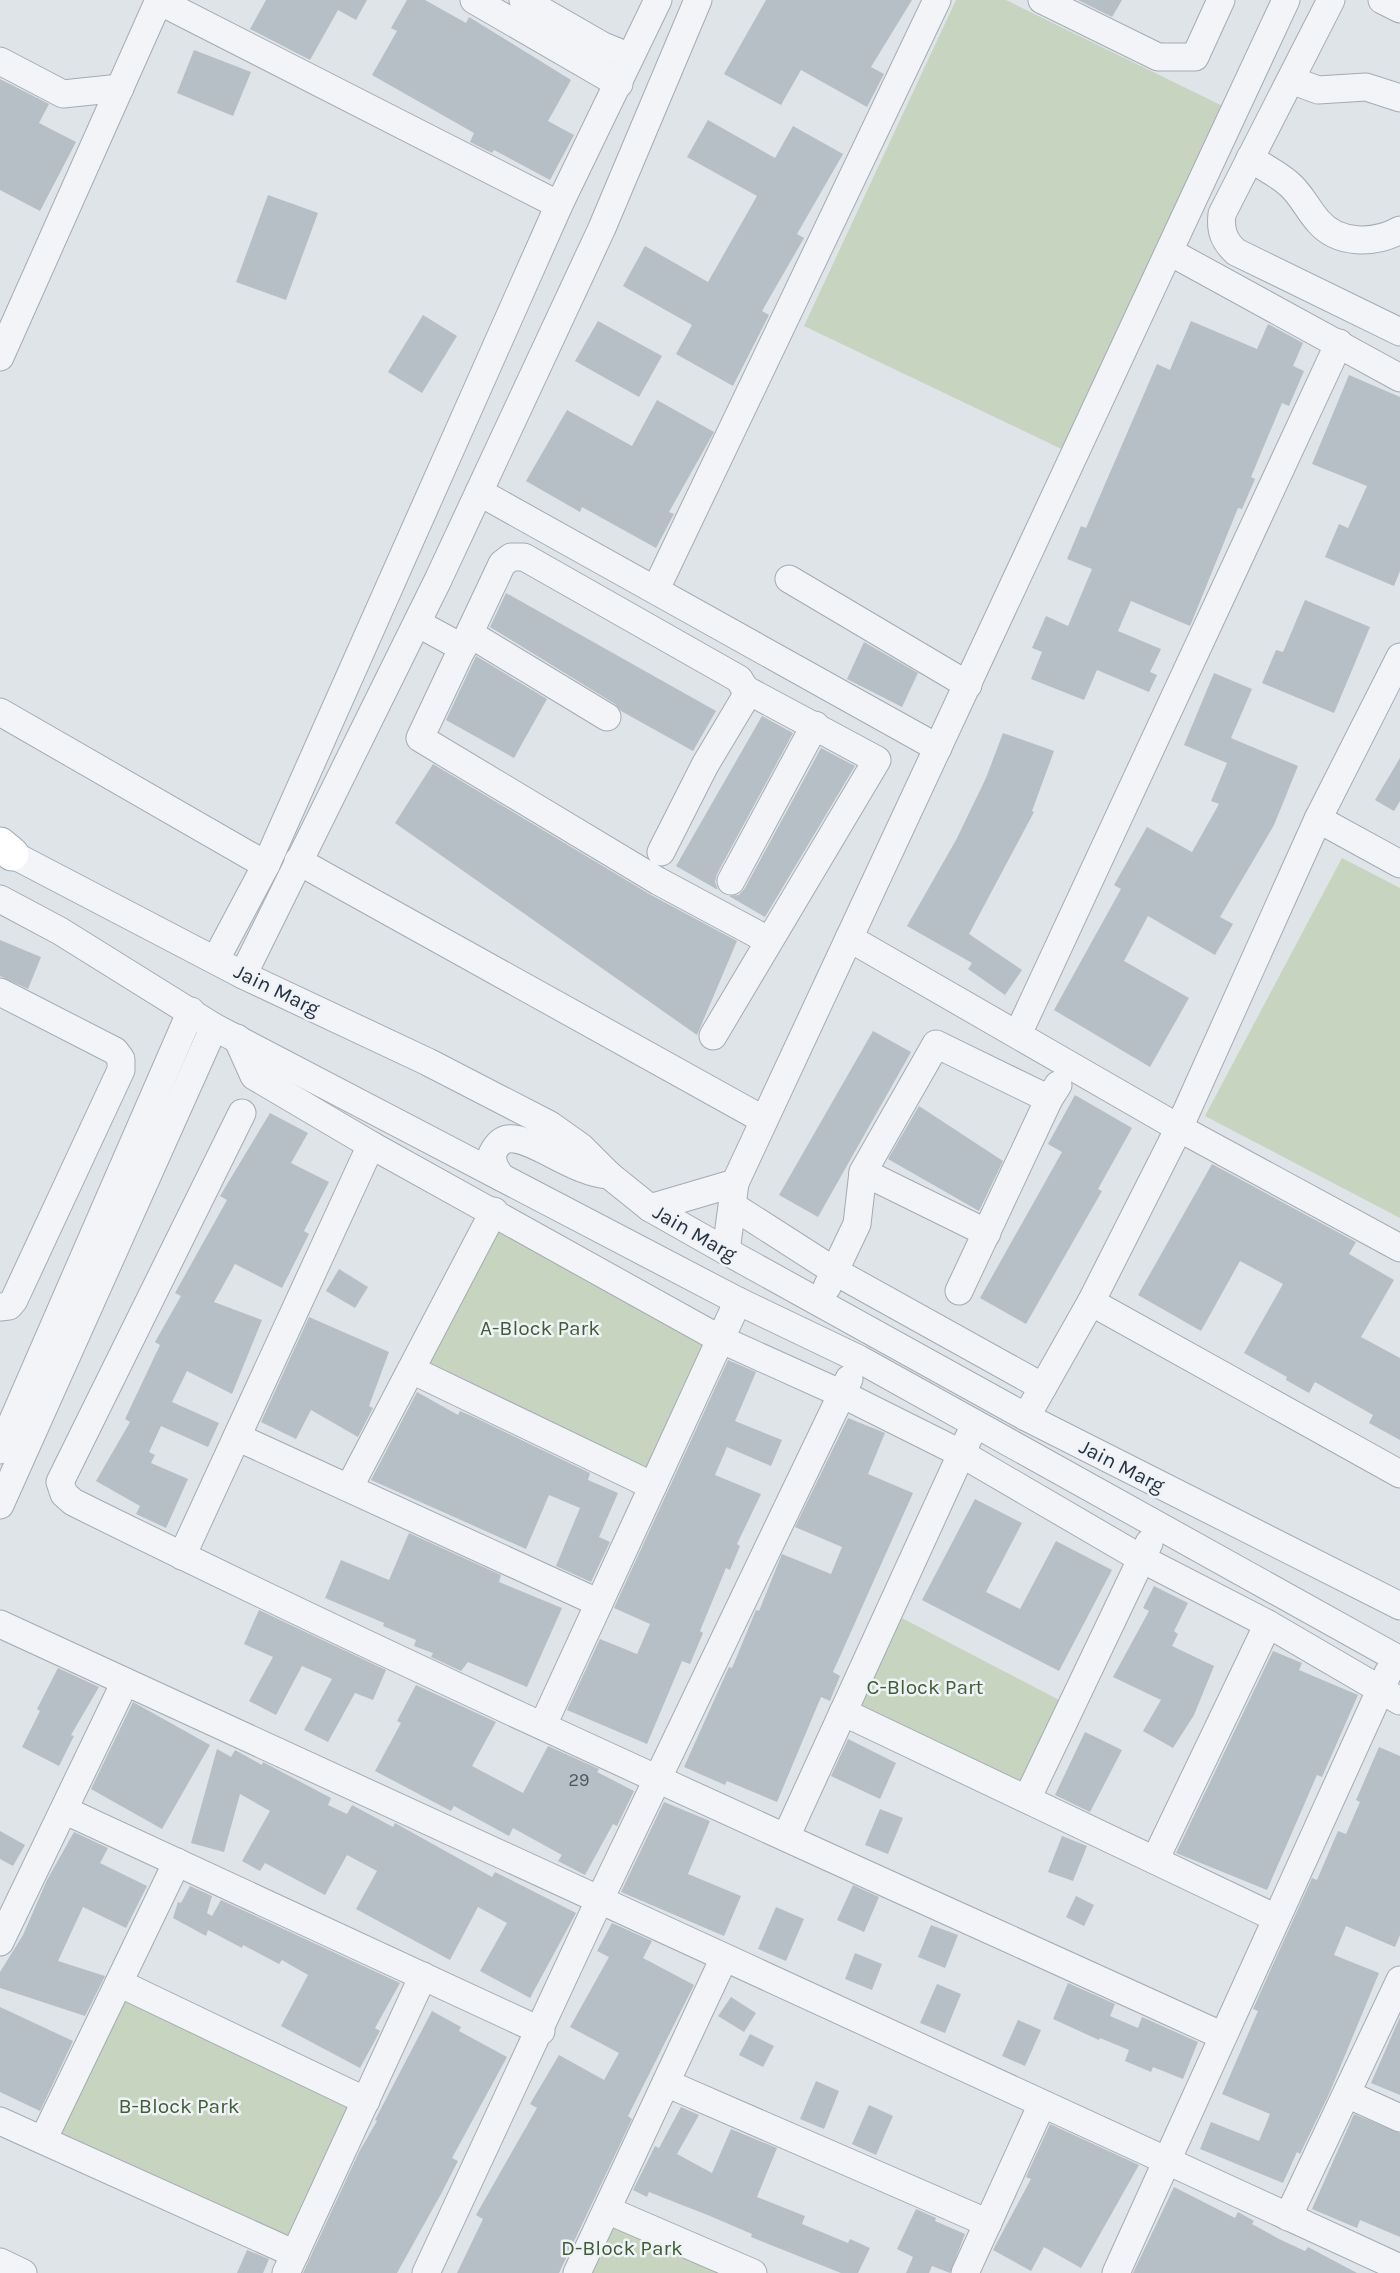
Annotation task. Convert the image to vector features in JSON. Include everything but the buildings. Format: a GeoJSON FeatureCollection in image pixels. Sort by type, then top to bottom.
{"type":"FeatureCollection","features":[{"type":"Feature","properties":{"kind":"street"},"geometry":{"type":"LineString","coordinates":[[474,0],[625,70],[661,83]]}},
{"type":"Feature","properties":{"kind":"street"},"geometry":{"type":"LineString","coordinates":[[523,0],[603,46],[625,70]]}},
{"type":"Feature","properties":{"kind":"street"},"geometry":{"type":"LineString","coordinates":[[216,959],[266,865],[560,205],[658,0]]}},
{"type":"Feature","properties":{"kind":"street"},"geometry":{"type":"LineString","coordinates":[[243,975],[417,623],[479,492],[602,228],[661,83],[698,0]]}},
{"type":"Feature","properties":{"kind":"street"},"geometry":{"type":"LineString","coordinates":[[656,589],[937,0]]}},
{"type":"Feature","properties":{"kind":"street"},"geometry":{"type":"LineString","coordinates":[[1042,0],[1158,57],[1195,57],[1221,0]]}},
{"type":"Feature","properties":{"kind":"street"},"geometry":{"type":"LineString","coordinates":[[726,1251],[734,1194],[764,1120],[1286,0]]}},
{"type":"Feature","properties":{"kind":"street"},"geometry":{"type":"LineString","coordinates":[[1331,0],[1222,214],[1221,225],[1227,244],[1236,252],[1400,332]]}},
{"type":"Feature","properties":{"kind":"street"},"geometry":{"type":"LineString","coordinates":[[1382,0],[1400,9]]}},
{"type":"Feature","properties":{"kind":"street"},"geometry":{"type":"LineString","coordinates":[[0,357],[159,1],[560,205]]}},
{"type":"Feature","properties":{"kind":"street"},"geometry":{"type":"LineString","coordinates":[[0,62],[63,94],[120,88]]}},
{"type":"Feature","properties":{"kind":"street"},"geometry":{"type":"LineString","coordinates":[[1291,80],[1318,90],[1366,87],[1400,98]]}},
{"type":"Feature","properties":{"kind":"street"},"geometry":{"type":"LineString","coordinates":[[1250,158],[1290,185],[1320,225],[1338,236],[1361,241],[1391,235],[1400,230]]}},
{"type":"Feature","properties":{"kind":"street"},"geometry":{"type":"LineString","coordinates":[[1170,252],[1400,378]]}},
{"type":"Feature","properties":{"kind":"street"},"geometry":{"type":"LineString","coordinates":[[1018,1034],[1339,343]]}},
{"type":"Feature","properties":{"kind":"street"},"geometry":{"type":"LineString","coordinates":[[479,492],[938,748]]}},
{"type":"Feature","properties":{"kind":"street"},"geometry":{"type":"LineString","coordinates":[[661,852],[705,765],[745,698],[745,689],[739,679],[524,557],[511,557],[502,564],[420,738],[658,881],[768,940]]}},
{"type":"Feature","properties":{"kind":"street"},"geometry":{"type":"LineString","coordinates":[[789,579],[968,685]]}},
{"type":"Feature","properties":{"kind":"street"},"geometry":{"type":"LineString","coordinates":[[417,623],[466,641],[607,717]]}},
{"type":"Feature","properties":{"kind":"street"},"geometry":{"type":"LineString","coordinates":[[1026,1417],[1091,1302],[1179,1128],[1318,819],[1400,657]]}},
{"type":"Feature","properties":{"kind":"street"},"geometry":{"type":"LineString","coordinates":[[713,1036],[877,759],[745,689]]}},
{"type":"Feature","properties":{"kind":"street"},"geometry":{"type":"LineString","coordinates":[[0,712],[266,865]]}},
{"type":"Feature","properties":{"kind":"street"},"geometry":{"type":"LineString","coordinates":[[731,881],[815,725]]}},
{"type":"Feature","properties":{"kind":"street"},"geometry":{"type":"LineString","coordinates":[[1318,819],[1400,864]]}},
{"type":"Feature","properties":{"kind":"street","name":"Jain Marg"},"geometry":{"type":"LineString","coordinates":[[4,849],[243,975],[428,1062],[550,1125],[581,1147],[609,1175],[650,1208],[1026,1417],[1400,1606]]}},
{"type":"Feature","properties":{"kind":"street"},"geometry":{"type":"LineString","coordinates":[[298,861],[764,1120]]}},
{"type":"Feature","properties":{"kind":"street","name":"Jain Marg"},"geometry":{"type":"LineString","coordinates":[[0,899],[60,931],[226,1033],[738,1300],[859,1359],[1397,1658]]}},
{"type":"Feature","properties":{"kind":"street"},"geometry":{"type":"LineString","coordinates":[[849,938],[1179,1128],[1400,1248]]}},
{"type":"Feature","properties":{"kind":"street"},"geometry":{"type":"LineString","coordinates":[[0,992],[114,1050],[121,1059],[121,1070],[14,1300],[9,1306],[0,1307]]}},
{"type":"Feature","properties":{"kind":"street"},"geometry":{"type":"LineString","coordinates":[[0,1450],[191,1011]]}},
{"type":"Feature","properties":{"kind":"street"},"geometry":{"type":"LineString","coordinates":[[226,1033],[254,1076],[371,1145],[494,1211],[720,1339],[842,1394],[962,1454],[1142,1559],[1268,1624],[1390,1695]]}},
{"type":"Feature","properties":{"kind":"street"},"geometry":{"type":"LineString","coordinates":[[0,1505],[226,1033]]}},
{"type":"Feature","properties":{"kind":"street"},"geometry":{"type":"LineString","coordinates":[[818,1301],[836,1272],[857,1224],[863,1172],[936,1044],[1048,1099]]}},
{"type":"Feature","properties":{"kind":"street"},"geometry":{"type":"LineString","coordinates":[[959,1291],[1048,1099],[1070,1066]]}},
{"type":"Feature","properties":{"kind":"street"},"geometry":{"type":"LineString","coordinates":[[242,1113],[60,1482],[64,1494],[74,1502],[182,1556],[658,1779],[1223,2036]]}},
{"type":"Feature","properties":{"kind":"street"},"geometry":{"type":"LineString","coordinates":[[501,1177],[494,1166],[492,1155],[500,1143],[509,1139],[529,1144],[582,1171],[609,1175]]}},
{"type":"Feature","properties":{"kind":"street"},"geometry":{"type":"LineString","coordinates":[[182,1556],[371,1145]]}},
{"type":"Feature","properties":{"kind":"street"},"geometry":{"type":"LineString","coordinates":[[863,1172],[987,1233]]}},
{"type":"Feature","properties":{"kind":"street"},"geometry":{"type":"LineString","coordinates":[[650,1208],[734,1194],[836,1272],[1043,1387]]}},
{"type":"Feature","properties":{"kind":"street"},"geometry":{"type":"LineString","coordinates":[[349,1488],[494,1211]]}},
{"type":"Feature","properties":{"kind":"street"},"geometry":{"type":"LineString","coordinates":[[543,1725],[738,1300]]}},
{"type":"Feature","properties":{"kind":"street"},"geometry":{"type":"LineString","coordinates":[[1091,1302],[1400,1474]]}},
{"type":"Feature","properties":{"kind":"street"},"geometry":{"type":"LineString","coordinates":[[426,2273],[541,2031],[599,1901],[859,1359]]}},
{"type":"Feature","properties":{"kind":"street"},"geometry":{"type":"LineString","coordinates":[[412,1370],[653,1486]]}},
{"type":"Feature","properties":{"kind":"street"},"geometry":{"type":"LineString","coordinates":[[786,1837],[976,1424]]}},
{"type":"Feature","properties":{"kind":"street"},"geometry":{"type":"LineString","coordinates":[[237,1437],[599,1603]]}},
{"type":"Feature","properties":{"kind":"street"},"geometry":{"type":"LineString","coordinates":[[1027,1799],[1158,1525]]}},
{"type":"Feature","properties":{"kind":"street"},"geometry":{"type":"LineString","coordinates":[[1155,1860],[1268,1624]]}},
{"type":"Feature","properties":{"kind":"street"},"geometry":{"type":"LineString","coordinates":[[1,1628],[125,1682],[1400,2268]]}},
{"type":"Feature","properties":{"kind":"street"},"geometry":{"type":"LineString","coordinates":[[1116,2273],[1276,1918],[1390,1695],[1397,1658]]}},
{"type":"Feature","properties":{"kind":"street"},"geometry":{"type":"LineString","coordinates":[[0,1942],[125,1682]]}},
{"type":"Feature","properties":{"kind":"street"},"geometry":{"type":"LineString","coordinates":[[843,1712],[1276,1918]]}},
{"type":"Feature","properties":{"kind":"street"},"geometry":{"type":"LineString","coordinates":[[64,1810],[541,2031]]}},
{"type":"Feature","properties":{"kind":"street"},"geometry":{"type":"LineString","coordinates":[[42,2140],[177,1862]]}},
{"type":"Feature","properties":{"kind":"street"},"geometry":{"type":"LineString","coordinates":[[577,2273],[724,1958]]}},
{"type":"Feature","properties":{"kind":"street"},"geometry":{"type":"LineString","coordinates":[[0,2121],[291,2264],[423,1976]]}},
{"type":"Feature","properties":{"kind":"street"},"geometry":{"type":"LineString","coordinates":[[1288,2217],[1400,1980]]}},
{"type":"Feature","properties":{"kind":"street"},"geometry":{"type":"LineString","coordinates":[[119,1983],[366,2101]]}},
{"type":"Feature","properties":{"kind":"street"},"geometry":{"type":"LineString","coordinates":[[666,2083],[988,2223]]}},
{"type":"Feature","properties":{"kind":"street"},"geometry":{"type":"LineString","coordinates":[[1347,2094],[1400,2118]]}},
{"type":"Feature","properties":{"kind":"street"},"geometry":{"type":"LineString","coordinates":[[965,2273],[1042,2104]]}},
{"type":"Feature","properties":{"kind":"street"},"geometry":{"type":"LineString","coordinates":[[607,2210],[753,2273]]}},
{"type":"Feature","properties":{"kind":"street"},"geometry":{"type":"LineString","coordinates":[[0,2262],[23,2273]]}},
{"type":"Feature","properties":{"kind":"green space"},"geometry":{"type":"Polygon","coordinates":[[[956,0],[1006,0],[1235,112],[1074,455],[804,326],[956,0]]]}},
{"type":"Feature","properties":{"kind":"green space"},"geometry":{"type":"Polygon","coordinates":[[[1342,858],[1400,888],[1400,1218],[1205,1116],[1342,858]]]}},
{"type":"Feature","properties":{"kind":"green space","name":"A-Block Park"},"geometry":{"type":"Polygon","coordinates":[[[502,1205],[718,1325],[650,1480],[420,1368],[502,1205]]]}},
{"type":"Feature","properties":{"kind":"green space","name":"C-Block Part"},"geometry":{"type":"Polygon","coordinates":[[[898,1616],[1063,1702],[1024,1793],[855,1707],[898,1616]]]}},
{"type":"Feature","properties":{"kind":"green space","name":"B-Block Park"},"geometry":{"type":"Polygon","coordinates":[[[123,1995],[355,2103],[291,2242],[57,2134],[123,1995]]]}},
{"type":"Feature","properties":{"kind":"green space","name":"D-Block Park"},"geometry":{"type":"Polygon","coordinates":[[[609,2214],[740,2273],[582,2273],[609,2214]]]}}]}
